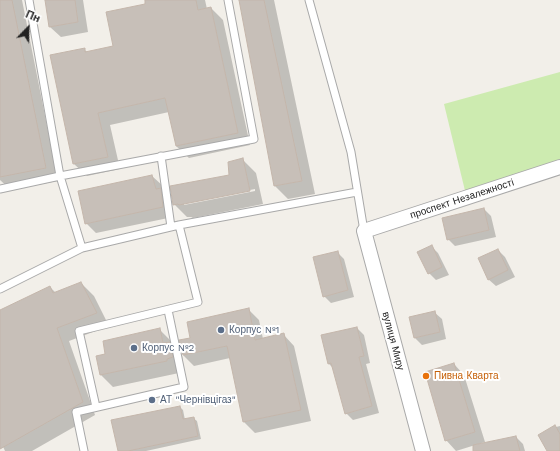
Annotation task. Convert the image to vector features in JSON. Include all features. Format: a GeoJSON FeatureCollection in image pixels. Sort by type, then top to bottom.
{"type":"FeatureCollection","features":[{"type":"Feature","properties":{"kind":"street","name":"проспект Незалежності"},"geometry":{"type":"LineString","coordinates":[[364,231],[560,167]]}},
{"type":"Feature","properties":{"kind":"street","name":"вулиця Миру"},"geometry":{"type":"LineString","coordinates":[[364,231],[423,451]]}},
{"type":"Feature","properties":{"kind":"lane"},"geometry":{"type":"LineString","coordinates":[[29,0],[60,176],[82,248]]}},
{"type":"Feature","properties":{"kind":"lane"},"geometry":{"type":"LineString","coordinates":[[0,189],[161,156],[254,139],[228,0]]}},
{"type":"Feature","properties":{"kind":"lane"},"geometry":{"type":"LineString","coordinates":[[309,0],[351,152],[364,231]]}},
{"type":"Feature","properties":{"kind":"lane"},"geometry":{"type":"LineString","coordinates":[[161,156],[170,227]]}},
{"type":"Feature","properties":{"kind":"lane"},"geometry":{"type":"LineString","coordinates":[[0,289],[82,248],[179,225],[357,192]]}},
{"type":"Feature","properties":{"kind":"lane"},"geometry":{"type":"LineString","coordinates":[[96,407],[78,331],[198,302],[179,225]]}},
{"type":"Feature","properties":{"kind":"lane"},"geometry":{"type":"LineString","coordinates":[[84,451],[76,412],[184,387],[168,310]]}},
{"type":"Feature","properties":{"kind":"green space"},"geometry":{"type":"Polygon","coordinates":[[[560,72],[560,170],[467,199],[444,104],[560,72]]]}},
{"type":"Feature","properties":{"kind":"building"},"geometry":{"type":"Polygon","coordinates":[[[0,0],[12,0],[46,168],[0,177],[0,0]]]}},
{"type":"Feature","properties":{"kind":"building"},"geometry":{"type":"Polygon","coordinates":[[[45,0],[75,0],[78,22],[49,27],[45,0]]]}},
{"type":"Feature","properties":{"kind":"building"},"geometry":{"type":"Polygon","coordinates":[[[145,0],[196,0],[198,10],[211,7],[238,133],[176,146],[165,98],[98,113],[108,157],[73,164],[50,55],[85,48],[85,52],[113,46],[106,12],[145,4],[145,0]]]}},
{"type":"Feature","properties":{"kind":"building"},"geometry":{"type":"Polygon","coordinates":[[[239,0],[264,0],[302,181],[274,186],[239,0]]]}},
{"type":"Feature","properties":{"kind":"building"},"geometry":{"type":"Polygon","coordinates":[[[243,158],[250,191],[173,205],[170,186],[229,175],[228,162],[243,158]]]}},
{"type":"Feature","properties":{"kind":"building"},"geometry":{"type":"Polygon","coordinates":[[[152,175],[156,189],[161,188],[163,207],[85,224],[78,191],[152,175]]]}},
{"type":"Feature","properties":{"kind":"building"},"geometry":{"type":"Polygon","coordinates":[[[484,208],[489,230],[447,240],[442,218],[484,208]]]}},
{"type":"Feature","properties":{"kind":"building"},"geometry":{"type":"Polygon","coordinates":[[[432,245],[442,267],[428,274],[417,252],[432,245]]]}},
{"type":"Feature","properties":{"kind":"building"},"geometry":{"type":"Polygon","coordinates":[[[498,249],[508,270],[488,280],[478,258],[498,249]]]}},
{"type":"Feature","properties":{"kind":"building"},"geometry":{"type":"Polygon","coordinates":[[[338,251],[348,290],[323,297],[313,257],[338,251]]]}},
{"type":"Feature","properties":{"kind":"building"},"geometry":{"type":"Polygon","coordinates":[[[81,282],[97,313],[57,328],[83,402],[0,449],[0,310],[50,286],[53,293],[81,282]]]}},
{"type":"Feature","properties":{"kind":"building"},"geometry":{"type":"Polygon","coordinates":[[[249,308],[255,340],[284,333],[301,410],[243,422],[227,346],[183,355],[179,340],[190,338],[187,322],[249,308]]]}},
{"type":"Feature","properties":{"kind":"building"},"geometry":{"type":"Polygon","coordinates":[[[435,311],[440,332],[414,338],[409,317],[435,311]]]}},
{"type":"Feature","properties":{"kind":"building"},"geometry":{"type":"Polygon","coordinates":[[[357,327],[364,356],[359,357],[372,406],[345,414],[331,363],[328,364],[321,335],[357,327]]]}},
{"type":"Feature","properties":{"kind":"building","name":"Корпус №2"},"geometry":{"type":"Polygon","coordinates":[[[160,328],[163,343],[170,342],[173,357],[167,359],[167,361],[100,375],[96,356],[105,354],[103,341],[160,328]]]}},
{"type":"Feature","properties":{"kind":"building"},"geometry":{"type":"Polygon","coordinates":[[[454,363],[475,432],[445,441],[425,372],[454,363]]]}},
{"type":"Feature","properties":{"kind":"building"},"geometry":{"type":"Polygon","coordinates":[[[180,406],[183,419],[194,417],[198,436],[128,451],[118,451],[111,420],[180,406]]]}},
{"type":"Feature","properties":{"kind":"building"},"geometry":{"type":"Polygon","coordinates":[[[555,425],[560,434],[560,451],[547,451],[538,435],[555,425]]]}},
{"type":"Feature","properties":{"kind":"building"},"geometry":{"type":"Polygon","coordinates":[[[516,436],[520,451],[473,451],[473,445],[516,436]]]}},
{"type":"Feature","properties":{"kind":"place","name":"Корпус №1"},"geometry":{"type":"Point","coordinates":[221,330]}},
{"type":"Feature","properties":{"kind":"place","name":"Корпус №2"},"geometry":{"type":"Point","coordinates":[134,348]}},
{"type":"Feature","properties":{"kind":"place","name":"Пивна Кварта"},"geometry":{"type":"Point","coordinates":[426,376]}},
{"type":"Feature","properties":{"kind":"place","name":"АТ \"Чернівцігаз\""},"geometry":{"type":"Point","coordinates":[152,400]}}]}
